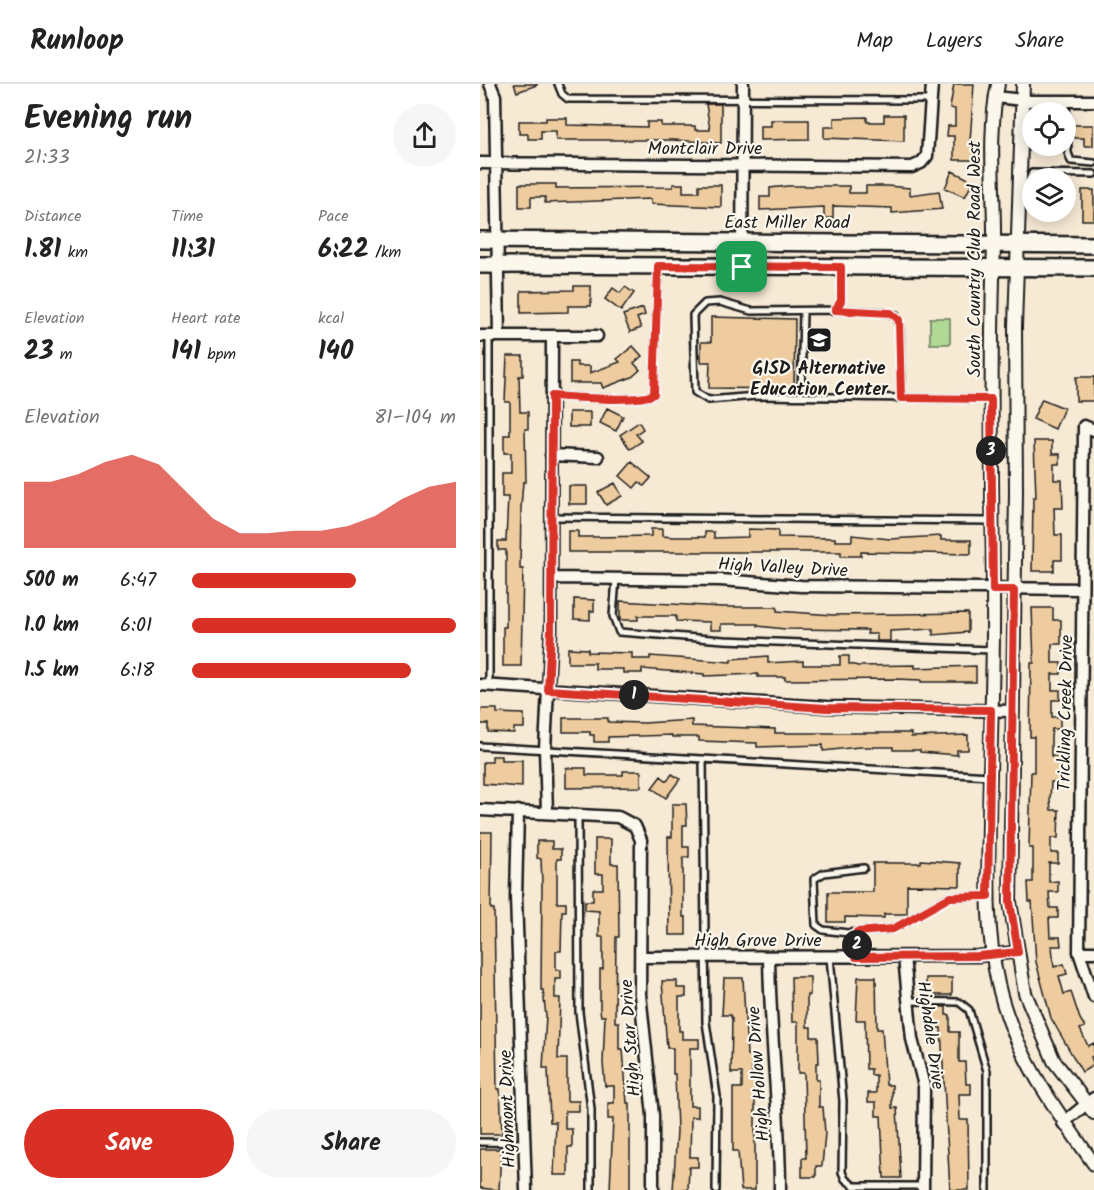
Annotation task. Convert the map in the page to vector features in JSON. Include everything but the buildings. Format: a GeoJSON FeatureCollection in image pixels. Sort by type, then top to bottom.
{"type":"FeatureCollection","features":[{"type":"Feature","properties":{"kind":"main road","name":"East Miller Road"},"geometry":{"type":"LineString","coordinates":[[480,240],[1094,245]]}},
{"type":"Feature","properties":{"kind":"main road"},"geometry":{"type":"LineString","coordinates":[[480,265],[1094,268]]}},
{"type":"Feature","properties":{"kind":"street"},"geometry":{"type":"LineString","coordinates":[[490,84],[495,96],[497,265],[489,336],[597,336]]}},
{"type":"Feature","properties":{"kind":"street"},"geometry":{"type":"LineString","coordinates":[[742,267],[743,84]]}},
{"type":"Feature","properties":{"kind":"street"},"geometry":{"type":"LineString","coordinates":[[930,100],[932,84]]}},
{"type":"Feature","properties":{"kind":"street","name":"South Country Club Road West"},"geometry":{"type":"LineString","coordinates":[[998,84],[991,150],[994,243],[990,521],[993,590],[988,896],[992,955],[1016,1041],[1027,1065],[1063,1123],[1094,1164]]}},
{"type":"Feature","properties":{"kind":"street"},"geometry":{"type":"LineString","coordinates":[[1023,84],[1017,244],[1010,902],[1025,993],[1054,1061],[1091,1105],[1063,1123]]}},
{"type":"Feature","properties":{"kind":"street"},"geometry":{"type":"LineString","coordinates":[[995,97],[1094,101]]}},
{"type":"Feature","properties":{"kind":"street","name":"Montclair Drive"},"geometry":{"type":"LineString","coordinates":[[480,163],[912,166],[921,164],[927,156],[930,100]]}},
{"type":"Feature","properties":{"kind":"street"},"geometry":{"type":"LineString","coordinates":[[547,813],[545,749],[551,578],[552,336]]}},
{"type":"Feature","properties":{"kind":"street","name":"Trickling Creek Drive"},"geometry":{"type":"LineString","coordinates":[[1089,428],[1082,589],[1079,952],[1094,997]]}},
{"type":"Feature","properties":{"kind":"street"},"geometry":{"type":"LineString","coordinates":[[551,455],[598,457]]}},
{"type":"Feature","properties":{"kind":"street","name":"High Valley Drive"},"geometry":{"type":"LineString","coordinates":[[551,578],[720,580],[801,586],[993,590],[1082,589]]}},
{"type":"Feature","properties":{"kind":"street"},"geometry":{"type":"LineString","coordinates":[[484,685],[826,708],[1013,711]]}},
{"type":"Feature","properties":{"kind":"street"},"geometry":{"type":"LineString","coordinates":[[480,810],[578,815]]}},
{"type":"Feature","properties":{"kind":"street","name":"Highmont Drive"},"geometry":{"type":"LineString","coordinates":[[518,811],[516,897],[526,1190]]}},
{"type":"Feature","properties":{"kind":"street","name":"High Star Drive"},"geometry":{"type":"LineString","coordinates":[[578,815],[625,819],[635,826],[641,840],[640,994],[653,1115],[653,1190]]}},
{"type":"Feature","properties":{"kind":"street","name":"High Grove Drive"},"geometry":{"type":"LineString","coordinates":[[642,957],[904,957],[992,955],[1018,952]]}},
{"type":"Feature","properties":{"kind":"street"},"geometry":{"type":"LineString","coordinates":[[1079,952],[1094,952]]}},
{"type":"Feature","properties":{"kind":"street","name":"High Hollow Drive"},"geometry":{"type":"LineString","coordinates":[[769,957],[770,1017],[780,1130],[780,1190]]}},
{"type":"Feature","properties":{"kind":"street","name":"Highdale Drive"},"geometry":{"type":"LineString","coordinates":[[904,957],[912,1039],[924,1086],[923,1188]]}},
{"type":"Feature","properties":{"kind":"lane"},"geometry":{"type":"LineString","coordinates":[[558,84],[562,94],[568,99],[930,100]]}},
{"type":"Feature","properties":{"kind":"lane"},"geometry":{"type":"LineString","coordinates":[[1066,101],[1068,153],[1071,161],[1094,163]]}},
{"type":"Feature","properties":{"kind":"lane"},"geometry":{"type":"LineString","coordinates":[[1018,201],[1025,200],[1026,184],[1032,173],[1094,174]]}},
{"type":"Feature","properties":{"kind":"lane"},"geometry":{"type":"LineString","coordinates":[[552,396],[614,398],[649,397],[654,394],[658,266]]}},
{"type":"Feature","properties":{"kind":"lane"},"geometry":{"type":"LineString","coordinates":[[835,310],[841,301],[841,267]]}},
{"type":"Feature","properties":{"kind":"lane"},"geometry":{"type":"LineString","coordinates":[[901,398],[900,329],[896,315],[835,310],[751,311],[720,302],[705,303],[693,315],[694,388],[700,397],[708,400],[801,396],[901,398],[991,399]]}},
{"type":"Feature","properties":{"kind":"lane"},"geometry":{"type":"LineString","coordinates":[[801,396],[803,312]]}},
{"type":"Feature","properties":{"kind":"lane"},"geometry":{"type":"LineString","coordinates":[[484,685],[489,336]]}},
{"type":"Feature","properties":{"kind":"lane"},"geometry":{"type":"LineString","coordinates":[[551,517],[990,521]]}},
{"type":"Feature","properties":{"kind":"lane"},"geometry":{"type":"LineString","coordinates":[[616,579],[614,616],[619,632],[724,640],[992,650]]}},
{"type":"Feature","properties":{"kind":"lane"},"geometry":{"type":"LineString","coordinates":[[480,746],[990,776]]}},
{"type":"Feature","properties":{"kind":"lane"},"geometry":{"type":"LineString","coordinates":[[703,759],[707,1037],[717,1096],[716,1190]]}},
{"type":"Feature","properties":{"kind":"lane"},"geometry":{"type":"LineString","coordinates":[[578,815],[579,1012],[591,1109],[591,1190]]}},
{"type":"Feature","properties":{"kind":"lane"},"geometry":{"type":"LineString","coordinates":[[864,868],[824,873],[814,879],[816,925],[823,930],[857,932],[893,929],[950,897],[988,896]]}},
{"type":"Feature","properties":{"kind":"lane"},"geometry":{"type":"LineString","coordinates":[[856,957],[857,932]]}},
{"type":"Feature","properties":{"kind":"lane"},"geometry":{"type":"LineString","coordinates":[[830,957],[843,1101],[842,1172],[844,1179],[854,1186],[923,1188]]}},
{"type":"Feature","properties":{"kind":"lane"},"geometry":{"type":"LineString","coordinates":[[908,1001],[958,1002],[969,1010],[987,1071],[987,1190]]}},
{"type":"Feature","properties":{"kind":"lane"},"geometry":{"type":"LineString","coordinates":[[480,1142],[525,1143]]}},
{"type":"Feature","properties":{"kind":"green space"},"geometry":{"type":"Polygon","coordinates":[[[930,318],[950,318],[950,344],[930,344],[930,318]]]}},
{"type":"Feature","properties":{"kind":"place","name":"GISD Alternative Education Center"},"geometry":{"type":"Point","coordinates":[819,340]}},
{"type":"Feature","properties":{"kind":"route"},"geometry":{"type":"LineString","coordinates":[[658,266],[742,267],[841,267],[841,301],[839,308],[835,310],[891,313],[899,320],[901,398],[991,399],[990,521],[993,590],[1014,590],[1010,902],[1018,952],[978,956],[856,957],[857,932],[893,929],[950,897],[988,896],[991,710],[826,708],[548,690],[551,630],[552,396],[614,398],[649,397],[654,394],[658,266]]}}]}
